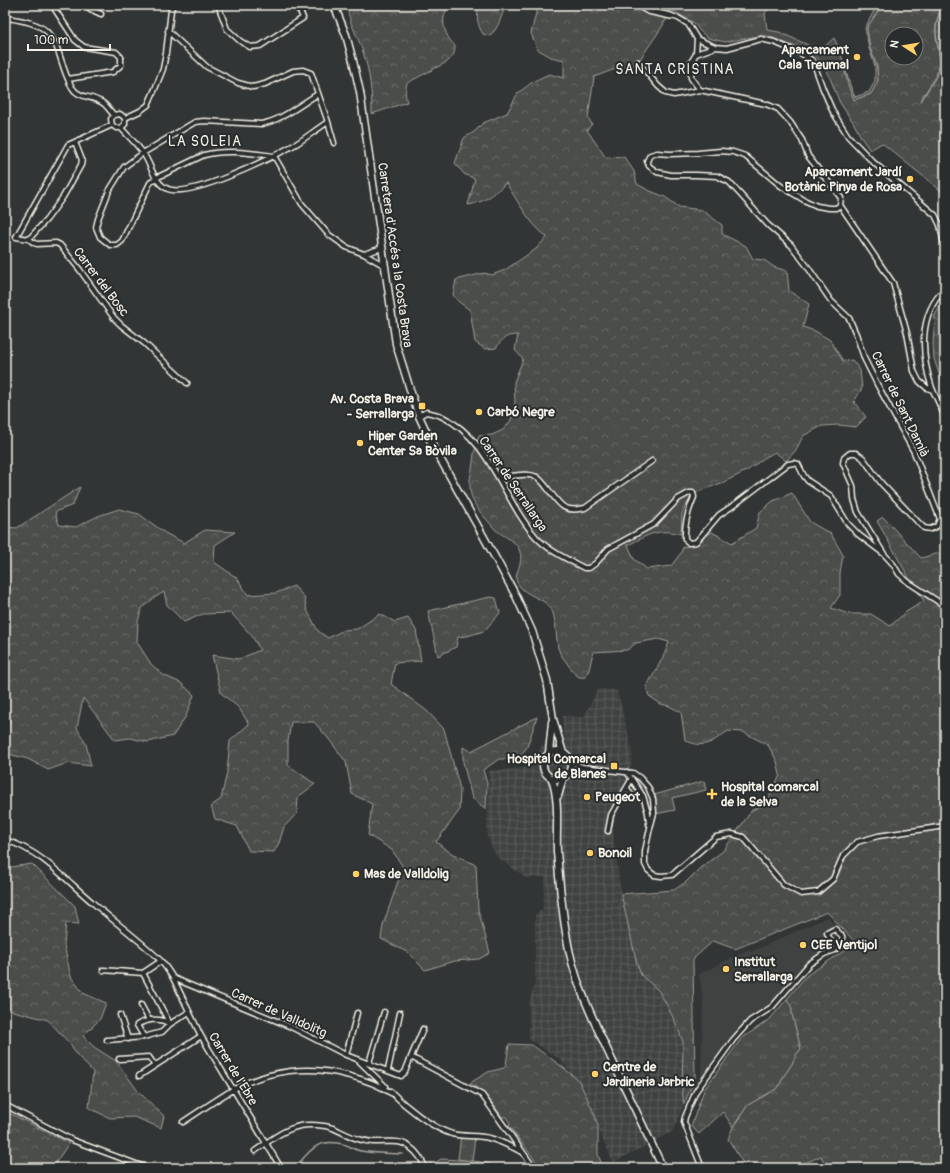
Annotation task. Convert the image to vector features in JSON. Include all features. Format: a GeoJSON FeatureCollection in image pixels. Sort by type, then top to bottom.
{"type":"FeatureCollection","features":[{"type":"Feature","properties":{"kind":"main road","name":"Carretera d'Accés a la Costa Brava"},"geometry":{"type":"LineString","coordinates":[[334,5],[346,35],[360,92],[396,344],[419,416],[432,444],[516,596],[532,632],[547,680],[553,719],[563,753]]}},
{"type":"Feature","properties":{"kind":"main road","name":"Carretera d'Accés a la Costa Brava"},"geometry":{"type":"LineString","coordinates":[[549,753],[553,719]]}},
{"type":"Feature","properties":{"kind":"main road"},"geometry":{"type":"LineString","coordinates":[[555,751],[563,753],[568,757],[570,762],[569,772],[563,778],[557,780],[552,779],[546,775],[542,766],[544,759],[549,753],[555,751]]}},
{"type":"Feature","properties":{"kind":"main road"},"geometry":{"type":"LineString","coordinates":[[557,800],[563,778]]}},
{"type":"Feature","properties":{"kind":"main road"},"geometry":{"type":"LineString","coordinates":[[552,779],[557,800],[557,850],[561,899],[567,939],[574,970],[587,1006],[661,1165],[666,1168]]}},
{"type":"Feature","properties":{"kind":"street"},"geometry":{"type":"LineString","coordinates":[[52,5],[75,40],[84,47],[116,52],[121,57],[121,65],[113,72],[68,79]]}},
{"type":"Feature","properties":{"kind":"street"},"geometry":{"type":"LineString","coordinates":[[88,5],[90,8],[101,14]]}},
{"type":"Feature","properties":{"kind":"street"},"geometry":{"type":"LineString","coordinates":[[125,118],[140,111],[148,105],[163,69],[171,10],[173,5]]}},
{"type":"Feature","properties":{"kind":"street"},"geometry":{"type":"LineString","coordinates":[[218,5],[227,29],[240,41],[250,47],[260,46],[303,18],[300,11],[293,5]]}},
{"type":"Feature","properties":{"kind":"street"},"geometry":{"type":"LineString","coordinates":[[637,5],[648,11],[678,18],[688,24],[697,39],[696,54],[691,62],[691,78],[700,90]]}},
{"type":"Feature","properties":{"kind":"street"},"geometry":{"type":"LineString","coordinates":[[5,19],[8,18],[34,24],[48,32],[56,47],[71,87],[80,95],[92,98],[103,104],[114,115]]}},
{"type":"Feature","properties":{"kind":"street"},"geometry":{"type":"LineString","coordinates":[[168,31],[207,67],[238,83],[253,87],[265,84],[293,71],[303,70],[311,73],[334,143]]}},
{"type":"Feature","properties":{"kind":"street"},"geometry":{"type":"LineString","coordinates":[[697,39],[715,47],[727,48],[761,39],[774,42],[802,54],[813,61],[833,112],[848,136],[873,162],[935,215],[940,225],[945,248]]}},
{"type":"Feature","properties":{"kind":"street"},"geometry":{"type":"LineString","coordinates":[[696,54],[715,47]]}},
{"type":"Feature","properties":{"kind":"street"},"geometry":{"type":"LineString","coordinates":[[638,62],[658,86],[666,93],[674,95],[700,90],[766,104],[778,109],[790,122],[802,140],[808,156],[841,198],[840,205],[893,283],[907,333],[914,371],[920,381],[927,388],[933,390]]}},
{"type":"Feature","properties":{"kind":"street"},"geometry":{"type":"LineString","coordinates":[[274,156],[242,152],[212,153],[204,155],[156,178],[150,183],[122,241],[117,245],[110,245],[100,237],[96,227],[109,192],[124,167],[143,153],[195,122],[204,120],[261,124],[270,122],[318,94]]}},
{"type":"Feature","properties":{"kind":"street"},"geometry":{"type":"LineString","coordinates":[[114,115],[120,114],[125,118]]}},
{"type":"Feature","properties":{"kind":"street"},"geometry":{"type":"LineString","coordinates":[[112,125],[111,120],[114,115]]}},
{"type":"Feature","properties":{"kind":"street"},"geometry":{"type":"LineString","coordinates":[[121,128],[125,124],[125,118]]}},
{"type":"Feature","properties":{"kind":"street"},"geometry":{"type":"LineString","coordinates":[[112,125],[116,128],[121,128],[143,153],[156,178],[165,188],[170,190],[185,190],[208,184],[274,156],[297,143],[328,122]]}},
{"type":"Feature","properties":{"kind":"street"},"geometry":{"type":"LineString","coordinates":[[75,142],[82,160],[81,165],[63,198],[29,239],[16,237],[68,145],[112,125]]}},
{"type":"Feature","properties":{"kind":"street","name":"Carrer de Sant Damià"},"geometry":{"type":"LineString","coordinates":[[840,205],[836,208],[829,208],[817,206],[804,200],[781,186],[745,156],[733,152],[657,153],[650,155],[647,160],[649,166],[657,172],[671,175],[717,176],[728,182],[768,225],[791,245],[831,301],[849,318],[876,384],[914,452],[940,519],[936,526],[931,529],[924,528],[881,483],[863,458],[856,453],[850,453],[844,458],[844,462],[853,486],[854,499],[858,512],[884,554]]}},
{"type":"Feature","properties":{"kind":"street"},"geometry":{"type":"LineString","coordinates":[[274,156],[302,204],[328,234],[346,247],[364,254],[385,266]]}},
{"type":"Feature","properties":{"kind":"street","name":"Carrer del Bosc"},"geometry":{"type":"LineString","coordinates":[[29,239],[37,244],[56,243],[60,245],[114,318],[144,343],[187,383]]}},
{"type":"Feature","properties":{"kind":"street"},"geometry":{"type":"LineString","coordinates":[[364,254],[382,248]]}},
{"type":"Feature","properties":{"kind":"street"},"geometry":{"type":"LineString","coordinates":[[945,289],[938,296],[929,312],[923,349],[933,390],[945,419]]}},
{"type":"Feature","properties":{"kind":"street","name":"Carrer de Serrallarga"},"geometry":{"type":"LineString","coordinates":[[419,416],[426,412],[440,416],[458,426],[478,445],[499,478],[518,514],[535,536],[545,546],[584,568],[589,568],[608,550],[654,524],[678,499],[689,493],[693,493],[694,497],[687,513],[684,530],[685,539],[689,543],[696,542],[719,515],[788,464],[794,463],[798,464],[808,481],[831,496],[848,524],[859,535],[884,554],[899,574],[908,582],[945,606]]}},
{"type":"Feature","properties":{"kind":"street"},"geometry":{"type":"LineString","coordinates":[[499,478],[525,475],[536,477],[543,482],[557,501],[566,509],[576,510],[586,508],[652,461]]}},
{"type":"Feature","properties":{"kind":"street"},"geometry":{"type":"LineString","coordinates":[[570,762],[583,768],[633,773],[648,787],[653,800],[654,813],[645,851],[645,864],[648,870],[654,875],[672,875],[716,837],[732,834],[743,837],[784,885],[800,894],[818,892],[833,879],[843,856],[857,842],[878,836],[945,826]]}},
{"type":"Feature","properties":{"kind":"street"},"geometry":{"type":"LineString","coordinates":[[569,772],[583,768]]}},
{"type":"Feature","properties":{"kind":"street"},"geometry":{"type":"LineString","coordinates":[[627,772],[643,796],[650,828]]}},
{"type":"Feature","properties":{"kind":"street"},"geometry":{"type":"LineString","coordinates":[[631,780],[640,778]]}},
{"type":"Feature","properties":{"kind":"street"},"geometry":{"type":"LineString","coordinates":[[608,831],[611,815],[631,780]]}},
{"type":"Feature","properties":{"kind":"street"},"geometry":{"type":"LineString","coordinates":[[627,788],[634,798],[643,796]]}},
{"type":"Feature","properties":{"kind":"street"},"geometry":{"type":"LineString","coordinates":[[5,840],[34,853],[59,872],[91,902],[161,961],[172,978]]}},
{"type":"Feature","properties":{"kind":"street"},"geometry":{"type":"LineString","coordinates":[[702,1168],[684,1122],[696,1091],[733,1040],[750,1021],[772,1007],[809,964],[824,954],[835,950],[838,947],[843,942],[842,936],[835,929],[827,933],[832,944],[838,947]]}},
{"type":"Feature","properties":{"kind":"street"},"geometry":{"type":"LineString","coordinates":[[103,970],[143,972],[161,961]]}},
{"type":"Feature","properties":{"kind":"street"},"geometry":{"type":"LineString","coordinates":[[143,972],[170,1024]]}},
{"type":"Feature","properties":{"kind":"street","name":"Carrer de l'Ebre"},"geometry":{"type":"LineString","coordinates":[[172,978],[201,1036],[281,1168]]}},
{"type":"Feature","properties":{"kind":"street","name":"Carrer de Valldolitg"},"geometry":{"type":"LineString","coordinates":[[172,978],[289,1026],[346,1055],[401,1076],[405,1072],[411,1057]]}},
{"type":"Feature","properties":{"kind":"street"},"geometry":{"type":"LineString","coordinates":[[141,1005],[149,1020]]}},
{"type":"Feature","properties":{"kind":"street"},"geometry":{"type":"LineString","coordinates":[[107,1040],[144,1037],[162,1032],[170,1024],[189,1012]]}},
{"type":"Feature","properties":{"kind":"street"},"geometry":{"type":"LineString","coordinates":[[369,1063],[384,1012]]}},
{"type":"Feature","properties":{"kind":"street"},"geometry":{"type":"LineString","coordinates":[[346,1055],[357,1013]]}},
{"type":"Feature","properties":{"kind":"street"},"geometry":{"type":"LineString","coordinates":[[388,1070],[400,1013]]}},
{"type":"Feature","properties":{"kind":"street"},"geometry":{"type":"LineString","coordinates":[[120,1016],[128,1039]]}},
{"type":"Feature","properties":{"kind":"street"},"geometry":{"type":"LineString","coordinates":[[144,1037],[137,1025],[144,1021],[165,1021],[170,1024]]}},
{"type":"Feature","properties":{"kind":"street"},"geometry":{"type":"LineString","coordinates":[[423,1029],[411,1057],[482,1095],[534,1168]]}},
{"type":"Feature","properties":{"kind":"street"},"geometry":{"type":"LineString","coordinates":[[139,1076],[201,1036]]}},
{"type":"Feature","properties":{"kind":"street"},"geometry":{"type":"LineString","coordinates":[[119,1060],[149,1057],[155,1066]]}},
{"type":"Feature","properties":{"kind":"street"},"geometry":{"type":"LineString","coordinates":[[358,1060],[408,1108],[441,1130],[454,1134],[488,1138],[503,1142],[522,1152]]}},
{"type":"Feature","properties":{"kind":"street"},"geometry":{"type":"LineString","coordinates":[[183,1122],[234,1089],[269,1075],[291,1070],[312,1069],[336,1072],[381,1086],[392,1093]]}},
{"type":"Feature","properties":{"kind":"street"},"geometry":{"type":"LineString","coordinates":[[5,1105],[72,1140],[147,1168]]}},
{"type":"Feature","properties":{"kind":"street"},"geometry":{"type":"LineString","coordinates":[[255,1151],[282,1132],[301,1126],[316,1125],[332,1128],[359,1140],[374,1142],[398,1141],[412,1148],[423,1162],[425,1168]]}},
{"type":"Feature","properties":{"kind":"shaded area"},"geometry":{"type":"Polygon","coordinates":[[[598,689],[617,690],[632,750],[631,768],[622,802],[612,825],[621,894],[637,964],[641,975],[658,990],[667,1005],[683,1042],[682,1091],[684,1104],[673,1131],[613,1163],[579,1084],[561,1060],[529,1039],[529,1003],[535,983],[535,915],[543,909],[545,877],[526,878],[496,856],[487,836],[489,771],[534,767],[542,745],[565,743],[562,716],[584,717],[598,689]]]}},
{"type":"Feature","properties":{"kind":"shaded area"},"geometry":{"type":"Polygon","coordinates":[[[828,917],[836,928],[824,934],[833,949],[808,962],[771,1006],[746,1020],[701,1077],[703,1000],[699,974],[749,949],[751,952],[828,917]]]}},
{"type":"Feature","properties":{"kind":"green space"},"geometry":{"type":"Polygon","coordinates":[[[346,5],[448,5],[444,17],[444,25],[448,37],[455,46],[455,51],[451,59],[447,62],[407,83],[407,102],[372,114],[369,75],[362,48],[351,23],[346,5]]]}},
{"type":"Feature","properties":{"kind":"green space"},"geometry":{"type":"Polygon","coordinates":[[[479,5],[507,5],[496,29],[489,36],[483,34],[478,24],[477,16],[479,5]]]}},
{"type":"Feature","properties":{"kind":"green space"},"geometry":{"type":"Polygon","coordinates":[[[536,5],[675,5],[636,65],[623,66],[594,77],[588,118],[592,124],[587,130],[606,158],[624,157],[634,171],[637,184],[665,197],[679,207],[702,210],[722,225],[722,234],[746,246],[753,259],[764,260],[774,267],[787,271],[789,291],[809,304],[803,327],[815,331],[830,340],[843,361],[852,360],[860,370],[862,388],[854,402],[866,417],[856,427],[838,425],[822,426],[803,436],[796,450],[786,461],[775,452],[748,470],[722,483],[699,491],[688,502],[682,514],[681,534],[659,532],[628,545],[634,559],[647,569],[671,566],[681,553],[683,547],[693,545],[712,532],[732,543],[756,528],[760,512],[773,501],[792,493],[810,522],[831,534],[843,555],[840,573],[840,595],[831,608],[849,614],[871,614],[890,626],[906,612],[924,601],[909,578],[877,521],[883,517],[921,558],[939,553],[945,561],[945,1168],[827,1168],[821,1156],[794,1168],[746,1168],[728,1139],[733,1127],[748,1105],[778,1088],[796,1055],[801,1049],[792,1014],[792,1008],[787,999],[806,976],[856,943],[827,912],[735,949],[713,941],[693,959],[695,1078],[684,1104],[682,1091],[683,1042],[667,1005],[658,990],[641,975],[637,964],[621,894],[674,890],[686,882],[700,868],[723,851],[752,810],[766,804],[780,775],[777,761],[768,745],[743,732],[728,731],[712,741],[703,744],[692,743],[685,740],[681,712],[661,704],[649,696],[646,687],[662,659],[669,642],[658,639],[636,643],[627,650],[593,652],[589,670],[585,677],[580,677],[576,674],[559,651],[553,612],[544,602],[521,588],[516,580],[521,559],[519,549],[512,541],[494,528],[478,510],[470,492],[474,452],[479,436],[492,435],[503,430],[511,420],[515,402],[514,382],[523,359],[515,350],[518,335],[505,338],[496,348],[485,349],[475,342],[470,310],[459,302],[453,295],[456,280],[484,273],[492,275],[505,270],[536,249],[547,237],[529,219],[506,183],[485,200],[468,205],[475,179],[464,174],[455,163],[464,138],[474,132],[483,123],[507,113],[518,93],[534,81],[549,74],[564,78],[564,60],[551,57],[537,49],[531,33],[536,13],[536,5]]]}},
{"type":"Feature","properties":{"kind":"green space"},"geometry":{"type":"Polygon","coordinates":[[[675,5],[772,5],[765,13],[767,30],[779,32],[817,49],[822,49],[834,38],[855,97],[869,92],[875,81],[875,66],[869,48],[865,28],[877,5],[882,5],[867,28],[870,48],[877,66],[878,82],[871,94],[854,100],[848,85],[844,68],[826,68],[815,55],[768,36],[752,37],[725,42],[708,38],[694,23],[672,10],[675,5]]]}},
{"type":"Feature","properties":{"kind":"green space"},"geometry":{"type":"Polygon","coordinates":[[[882,5],[945,5],[945,194],[882,143],[870,150],[840,103],[826,68],[844,68],[848,85],[854,100],[871,94],[878,81],[877,66],[870,48],[867,28],[882,5]]]}},
{"type":"Feature","properties":{"kind":"green space"},"geometry":{"type":"Polygon","coordinates":[[[945,299],[945,391],[934,359],[933,344],[935,315],[945,299]]]}},
{"type":"Feature","properties":{"kind":"green space"},"geometry":{"type":"Polygon","coordinates":[[[80,487],[73,505],[55,512],[59,525],[76,527],[98,516],[119,509],[139,514],[165,533],[184,543],[205,530],[235,532],[215,545],[214,562],[237,578],[248,595],[276,593],[294,586],[304,597],[307,610],[318,631],[328,638],[344,630],[357,629],[380,614],[395,622],[408,618],[416,630],[421,661],[395,663],[391,684],[427,711],[444,729],[460,789],[459,811],[436,842],[451,853],[476,865],[478,909],[490,953],[479,959],[455,961],[425,970],[407,952],[381,939],[383,925],[403,867],[392,850],[368,835],[372,804],[352,794],[346,762],[314,722],[291,722],[288,741],[288,765],[315,784],[298,797],[297,813],[284,827],[279,843],[274,852],[249,851],[237,826],[215,819],[211,806],[221,799],[227,772],[230,741],[249,724],[239,708],[221,693],[212,655],[239,659],[260,650],[252,636],[231,613],[203,614],[184,622],[167,605],[164,592],[142,608],[138,621],[137,642],[151,664],[163,675],[181,683],[194,695],[186,716],[173,736],[148,742],[130,738],[115,740],[83,698],[77,728],[86,744],[91,766],[68,763],[48,770],[28,759],[5,753],[5,734],[10,721],[5,714],[5,527],[17,528],[80,487]]]}},
{"type":"Feature","properties":{"kind":"green space"},"geometry":{"type":"Polygon","coordinates":[[[490,597],[496,598],[500,613],[484,631],[458,637],[456,647],[438,656],[428,611],[490,597]]]}},
{"type":"Feature","properties":{"kind":"green space"},"geometry":{"type":"Polygon","coordinates":[[[537,717],[527,747],[518,759],[499,759],[483,770],[487,783],[486,809],[472,798],[463,762],[463,747],[471,751],[537,717]]]}},
{"type":"Feature","properties":{"kind":"green space"},"geometry":{"type":"Polygon","coordinates":[[[704,781],[706,790],[672,798],[675,810],[655,814],[656,799],[654,795],[704,781]]]}},
{"type":"Feature","properties":{"kind":"green space"},"geometry":{"type":"Polygon","coordinates":[[[32,864],[75,906],[79,924],[66,923],[64,945],[71,977],[83,993],[106,1003],[100,1019],[83,1036],[94,1047],[116,1061],[138,1091],[164,1116],[161,1128],[134,1117],[110,1118],[89,1108],[93,1072],[77,1055],[71,1045],[48,1020],[5,1009],[5,868],[32,864]]]}},
{"type":"Feature","properties":{"kind":"green space"},"geometry":{"type":"Polygon","coordinates":[[[787,999],[792,1008],[792,1014],[801,1049],[796,1055],[778,1088],[748,1105],[733,1127],[723,1112],[699,1134],[691,1126],[704,1090],[741,1039],[770,1019],[787,999]]]}},
{"type":"Feature","properties":{"kind":"green space"},"geometry":{"type":"Polygon","coordinates":[[[509,1044],[532,1045],[579,1081],[594,1113],[598,1126],[598,1154],[603,1168],[541,1168],[509,1126],[510,1123],[506,1117],[502,1117],[488,1098],[470,1083],[488,1072],[504,1068],[506,1065],[509,1044]]]}},
{"type":"Feature","properties":{"kind":"green space"},"geometry":{"type":"Polygon","coordinates":[[[5,1111],[69,1143],[52,1168],[5,1168],[5,1111]]]}},
{"type":"Feature","properties":{"kind":"green space"},"geometry":{"type":"Polygon","coordinates":[[[461,1135],[475,1137],[472,1161],[458,1159],[461,1135]]]}},
{"type":"Feature","properties":{"kind":"green space"},"geometry":{"type":"Polygon","coordinates":[[[441,1159],[487,1163],[500,1168],[437,1168],[435,1163],[441,1159]]]}},
{"type":"Feature","properties":{"kind":"waterway"},"geometry":{"type":"LineString","coordinates":[[921,101],[939,67],[940,58],[936,37],[936,25],[943,5]]}},
{"type":"Feature","properties":{"kind":"waterway"},"geometry":{"type":"LineString","coordinates":[[295,1168],[316,1146],[328,1143],[346,1145],[356,1150],[368,1152],[403,1154]]}},
{"type":"Feature","properties":{"kind":"waterway"},"geometry":{"type":"LineString","coordinates":[[430,1163],[433,1168]]}},
{"type":"Feature","properties":{"kind":"place","name":"Aparcament Cala Treumal"},"geometry":{"type":"Point","coordinates":[857,57]}},
{"type":"Feature","properties":{"kind":"place","name":"Aparcament Jardí Botànic Pinya de Rosa"},"geometry":{"type":"Point","coordinates":[910,179]}},
{"type":"Feature","properties":{"kind":"place","name":"Av. Costa Brava - Serrallarga"},"geometry":{"type":"Point","coordinates":[422,406]}},
{"type":"Feature","properties":{"kind":"place","name":"Carbó Negre"},"geometry":{"type":"Point","coordinates":[479,412]}},
{"type":"Feature","properties":{"kind":"place","name":"Hiper Garden Center Sa Bòvila"},"geometry":{"type":"Point","coordinates":[360,443]}},
{"type":"Feature","properties":{"kind":"place","name":"Hospital Comarcal de Blanes"},"geometry":{"type":"Point","coordinates":[614,766]}},
{"type":"Feature","properties":{"kind":"place","name":"Hospital comarcal de la Selva"},"geometry":{"type":"Point","coordinates":[712,794]}},
{"type":"Feature","properties":{"kind":"place","name":"Peugeot"},"geometry":{"type":"Point","coordinates":[587,797]}},
{"type":"Feature","properties":{"kind":"place","name":"Bonoil"},"geometry":{"type":"Point","coordinates":[590,853]}},
{"type":"Feature","properties":{"kind":"place","name":"Mas de Valldolig"},"geometry":{"type":"Point","coordinates":[356,874]}},
{"type":"Feature","properties":{"kind":"place","name":"CEE Ventijol"},"geometry":{"type":"Point","coordinates":[803,945]}},
{"type":"Feature","properties":{"kind":"place","name":"Institut Serrallarga"},"geometry":{"type":"Point","coordinates":[726,969]}},
{"type":"Feature","properties":{"kind":"place","name":"Centre de Jardineria Jarbric"},"geometry":{"type":"Point","coordinates":[595,1074]}},
{"type":"Feature","properties":{"kind":"district","name":"SANTA CRISTINA"},"geometry":{"type":"Point","coordinates":[675,69]}},
{"type":"Feature","properties":{"kind":"district","name":"LA SOLEIA"},"geometry":{"type":"Point","coordinates":[205,141]}}]}
